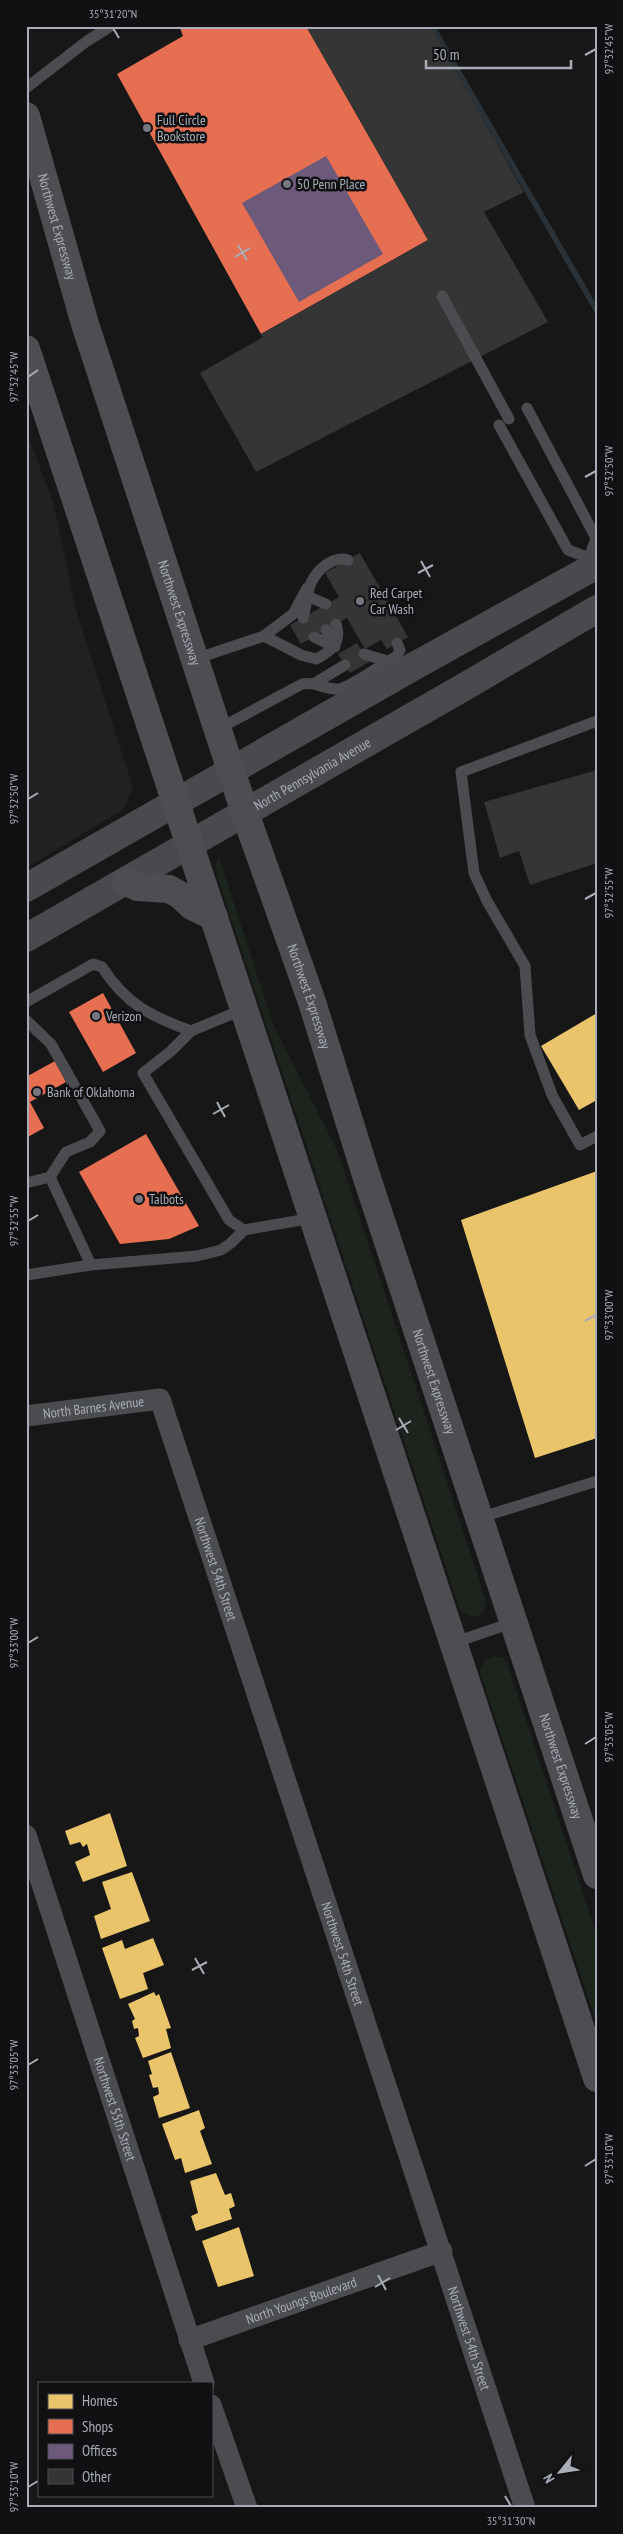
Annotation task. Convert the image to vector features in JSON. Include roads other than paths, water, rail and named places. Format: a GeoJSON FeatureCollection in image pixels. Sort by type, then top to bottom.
{"type":"FeatureCollection","features":[{"type":"Feature","properties":{"kind":"highway","name":"Northwest Expressway"},"geometry":{"type":"LineString","coordinates":[[26,116],[85,324],[245,813],[312,1002],[366,1175],[597,1875]]}},
{"type":"Feature","properties":{"kind":"highway"},"geometry":{"type":"LineString","coordinates":[[26,348],[597,2078]]}},
{"type":"Feature","properties":{"kind":"highway"},"geometry":{"type":"LineString","coordinates":[[126,881],[137,887],[169,889],[180,895],[192,906],[214,917]]}},
{"type":"Feature","properties":{"kind":"main road"},"geometry":{"type":"LineString","coordinates":[[26,888],[594,565]]}},
{"type":"Feature","properties":{"kind":"main road","name":"North Pennsylvania Avenue"},"geometry":{"type":"LineString","coordinates":[[26,938],[597,609]]}},
{"type":"Feature","properties":{"kind":"street","name":"North Barnes Avenue"},"geometry":{"type":"LineString","coordinates":[[26,1416],[160,1399]]}},
{"type":"Feature","properties":{"kind":"street","name":"Northwest 54th Street"},"geometry":{"type":"LineString","coordinates":[[160,1399],[525,2508]]}},
{"type":"Feature","properties":{"kind":"street","name":"Northwest 55th Street"},"geometry":{"type":"LineString","coordinates":[[26,1835],[204,2382]]}},
{"type":"Feature","properties":{"kind":"street","name":"North Youngs Boulevard"},"geometry":{"type":"LineString","coordinates":[[189,2340],[442,2252]]}},
{"type":"Feature","properties":{"kind":"street"},"geometry":{"type":"LineString","coordinates":[[212,2407],[247,2508]]}},
{"type":"Feature","properties":{"kind":"lane"},"geometry":{"type":"LineString","coordinates":[[26,88],[87,41],[111,26]]}},
{"type":"Feature","properties":{"kind":"lane"},"geometry":{"type":"LineString","coordinates":[[442,296],[568,550],[594,565],[596,538],[527,408]]}},
{"type":"Feature","properties":{"kind":"lane"},"geometry":{"type":"LineString","coordinates":[[195,659],[264,636],[293,614],[319,571],[334,559],[348,560]]}},
{"type":"Feature","properties":{"kind":"lane"},"geometry":{"type":"LineString","coordinates":[[303,618],[309,597],[310,584]]}},
{"type":"Feature","properties":{"kind":"lane"},"geometry":{"type":"LineString","coordinates":[[309,597],[321,607]]}},
{"type":"Feature","properties":{"kind":"lane"},"geometry":{"type":"LineString","coordinates":[[264,636],[301,655],[316,659],[335,647],[339,634],[331,627]]}},
{"type":"Feature","properties":{"kind":"lane"},"geometry":{"type":"LineString","coordinates":[[314,637],[335,647]]}},
{"type":"Feature","properties":{"kind":"lane"},"geometry":{"type":"LineString","coordinates":[[218,729],[302,684],[311,682],[326,688],[342,689],[397,656],[400,650],[397,643]]}},
{"type":"Feature","properties":{"kind":"lane"},"geometry":{"type":"LineString","coordinates":[[364,654],[387,661]]}},
{"type":"Feature","properties":{"kind":"lane"},"geometry":{"type":"LineString","coordinates":[[315,683],[345,665]]}},
{"type":"Feature","properties":{"kind":"lane"},"geometry":{"type":"LineString","coordinates":[[597,721],[461,772],[474,873],[487,901],[525,966],[530,1035],[552,1095],[580,1145],[597,1136]]}},
{"type":"Feature","properties":{"kind":"lane"},"geometry":{"type":"LineString","coordinates":[[26,1002],[92,964],[102,967],[115,988],[133,1004],[161,1020],[191,1031]]}},
{"type":"Feature","properties":{"kind":"lane"},"geometry":{"type":"LineString","coordinates":[[244,1008],[191,1031],[143,1073],[229,1220],[244,1230]]}},
{"type":"Feature","properties":{"kind":"lane"},"geometry":{"type":"LineString","coordinates":[[26,1020],[51,1044],[100,1131],[90,1142],[66,1152],[50,1177],[26,1183]]}},
{"type":"Feature","properties":{"kind":"lane"},"geometry":{"type":"LineString","coordinates":[[50,1177],[92,1265]]}},
{"type":"Feature","properties":{"kind":"lane"},"geometry":{"type":"LineString","coordinates":[[26,1275],[92,1265],[197,1256],[221,1250],[232,1243],[244,1230],[313,1218]]}},
{"type":"Feature","properties":{"kind":"lane"},"geometry":{"type":"LineString","coordinates":[[480,1518],[597,1481]]}},
{"type":"Feature","properties":{"kind":"lane"},"geometry":{"type":"LineString","coordinates":[[453,1643],[514,1622]]}},
{"type":"Feature","properties":{"kind":"waterway"},"geometry":{"type":"LineString","coordinates":[[432,26],[597,311]]}},
{"type":"Feature","properties":{"kind":"place","name":"Full Circle Bookstore"},"geometry":{"type":"Point","coordinates":[147,128]}},
{"type":"Feature","properties":{"kind":"place","name":"50 Penn Place"},"geometry":{"type":"Point","coordinates":[287,184]}},
{"type":"Feature","properties":{"kind":"place","name":"Red Carpet Car Wash"},"geometry":{"type":"Point","coordinates":[360,601]}},
{"type":"Feature","properties":{"kind":"place","name":"Verizon"},"geometry":{"type":"Point","coordinates":[96,1016]}},
{"type":"Feature","properties":{"kind":"place","name":"Bank of Oklahoma"},"geometry":{"type":"Point","coordinates":[37,1092]}},
{"type":"Feature","properties":{"kind":"place","name":"Talbots"},"geometry":{"type":"Point","coordinates":[139,1199]}}]}
